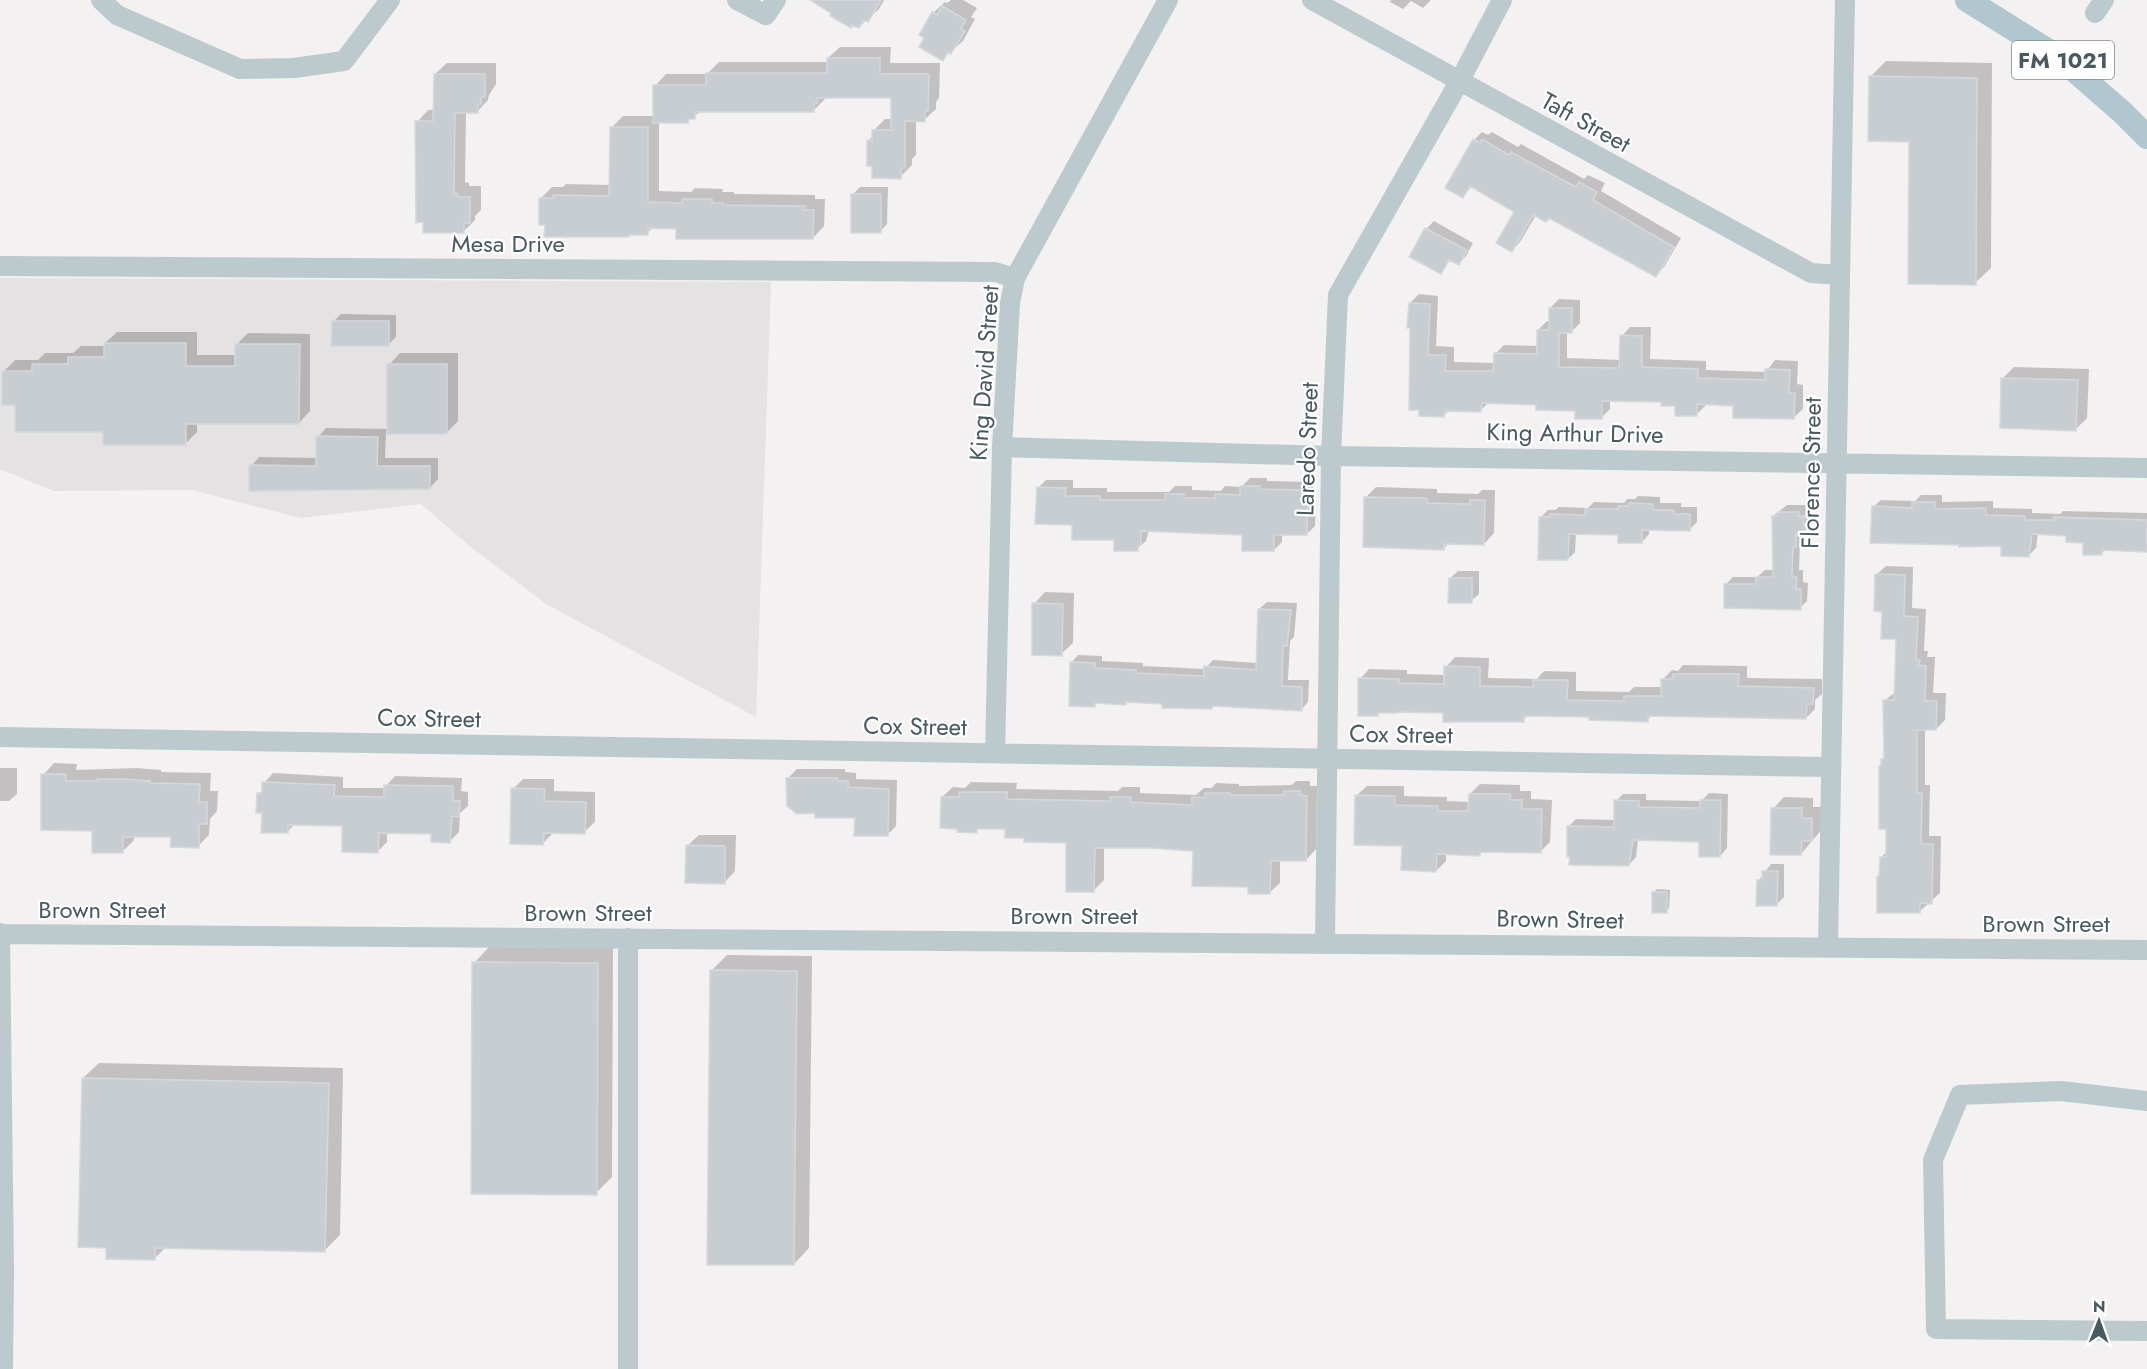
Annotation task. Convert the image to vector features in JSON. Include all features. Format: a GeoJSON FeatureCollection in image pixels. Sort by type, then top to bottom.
{"type":"FeatureCollection","features":[{"type":"Feature","properties":{"kind":"main road","name":"FM 1021"},"geometry":{"type":"LineString","coordinates":[[1967,0],[2060,58],[2147,137]]}},
{"type":"Feature","properties":{"kind":"street"},"geometry":{"type":"LineString","coordinates":[[101,0],[117,15],[240,69],[294,68],[344,60],[390,0]]}},
{"type":"Feature","properties":{"kind":"street"},"geometry":{"type":"LineString","coordinates":[[737,0],[766,15],[776,0]]}},
{"type":"Feature","properties":{"kind":"street","name":"King David Street"},"geometry":{"type":"LineString","coordinates":[[995,753],[1002,447],[1007,338],[1015,278],[1168,0]]}},
{"type":"Feature","properties":{"kind":"street","name":"Taft Street"},"geometry":{"type":"LineString","coordinates":[[1312,0],[1811,273],[1840,275]]}},
{"type":"Feature","properties":{"kind":"street","name":"Laredo Street"},"geometry":{"type":"LineString","coordinates":[[1325,942],[1331,456],[1338,295],[1502,0]]}},
{"type":"Feature","properties":{"kind":"street","name":"Florence Street"},"geometry":{"type":"LineString","coordinates":[[1828,948],[1845,0]]}},
{"type":"Feature","properties":{"kind":"street","name":"Mesa Drive"},"geometry":{"type":"LineString","coordinates":[[0,266],[995,272],[1015,278]]}},
{"type":"Feature","properties":{"kind":"street","name":"King Arthur Drive"},"geometry":{"type":"LineString","coordinates":[[1002,447],[1331,456],[2147,468]]}},
{"type":"Feature","properties":{"kind":"street","name":"Cox Street"},"geometry":{"type":"LineString","coordinates":[[0,737],[1830,767]]}},
{"type":"Feature","properties":{"kind":"street"},"geometry":{"type":"LineString","coordinates":[[0,934],[3,1369]]}},
{"type":"Feature","properties":{"kind":"street","name":"Brown Street"},"geometry":{"type":"LineString","coordinates":[[0,934],[1325,942],[2147,950]]}},
{"type":"Feature","properties":{"kind":"street"},"geometry":{"type":"LineString","coordinates":[[628,938],[628,1369]]}},
{"type":"Feature","properties":{"kind":"street"},"geometry":{"type":"LineString","coordinates":[[2147,1101],[2061,1091],[1960,1095],[1933,1160],[1936,1329],[2147,1331]]}},
{"type":"Feature","properties":{"kind":"shaded area"},"geometry":{"type":"Polygon","coordinates":[[[0,278],[771,282],[756,717],[546,604],[471,547],[421,504],[301,518],[192,490],[54,491],[0,469],[0,278]]]}},
{"type":"Feature","properties":{"kind":"building"},"geometry":{"type":"Polygon","coordinates":[[[810,0],[881,0],[868,22],[864,20],[859,28],[852,25],[851,28],[830,16],[831,13],[810,0]]]}},
{"type":"Feature","properties":{"kind":"building"},"geometry":{"type":"Polygon","coordinates":[[[942,6],[966,20],[961,29],[965,31],[951,54],[948,52],[943,61],[919,47],[924,38],[919,35],[932,12],[937,15],[942,6]]]}},
{"type":"Feature","properties":{"kind":"building"},"geometry":{"type":"Polygon","coordinates":[[[827,58],[880,58],[880,74],[929,74],[928,111],[925,111],[925,122],[905,121],[905,168],[901,168],[901,179],[872,178],[872,166],[867,166],[867,140],[872,141],[872,130],[891,130],[891,98],[817,98],[814,112],[695,112],[695,119],[688,119],[688,123],[653,123],[653,85],[706,85],[706,73],[827,73],[827,58]]]}},
{"type":"Feature","properties":{"kind":"building"},"geometry":{"type":"Polygon","coordinates":[[[434,74],[485,74],[485,97],[481,97],[478,113],[455,113],[454,193],[458,194],[458,197],[470,197],[470,223],[464,223],[464,233],[423,233],[423,222],[416,223],[415,121],[433,121],[434,74]]]}},
{"type":"Feature","properties":{"kind":"building"},"geometry":{"type":"Polygon","coordinates":[[[1869,76],[1977,78],[1976,285],[1908,284],[1909,142],[1868,141],[1869,76]]]}},
{"type":"Feature","properties":{"kind":"building"},"geometry":{"type":"Polygon","coordinates":[[[610,127],[648,127],[648,202],[682,203],[682,199],[712,199],[712,203],[723,203],[723,205],[805,206],[805,210],[814,210],[813,239],[676,239],[676,229],[648,228],[648,235],[629,235],[629,237],[544,237],[545,225],[539,225],[539,198],[553,198],[553,195],[609,196],[610,127]]]}},
{"type":"Feature","properties":{"kind":"building"},"geometry":{"type":"Polygon","coordinates":[[[1473,139],[1480,143],[1482,139],[1509,155],[1511,152],[1576,187],[1579,182],[1597,192],[1593,200],[1674,247],[1656,277],[1549,218],[1546,222],[1533,215],[1512,252],[1496,243],[1514,212],[1470,186],[1463,198],[1445,188],[1473,139]]]}},
{"type":"Feature","properties":{"kind":"building"},"geometry":{"type":"Polygon","coordinates":[[[851,194],[881,194],[881,233],[851,233],[851,194]]]}},
{"type":"Feature","properties":{"kind":"building"},"geometry":{"type":"Polygon","coordinates":[[[1425,228],[1467,250],[1459,265],[1449,260],[1441,274],[1409,257],[1425,228]]]}},
{"type":"Feature","properties":{"kind":"building"},"geometry":{"type":"Polygon","coordinates":[[[1409,303],[1430,304],[1428,355],[1446,355],[1445,371],[1493,371],[1494,353],[1537,354],[1537,330],[1549,330],[1549,308],[1572,308],[1572,333],[1559,333],[1559,367],[1619,368],[1620,335],[1642,336],[1642,367],[1698,369],[1698,378],[1765,380],[1765,369],[1790,370],[1789,393],[1795,393],[1794,419],[1733,418],[1733,406],[1697,404],[1697,416],[1675,416],[1675,406],[1661,406],[1661,402],[1602,401],[1602,419],[1575,419],[1575,411],[1536,410],[1536,405],[1482,403],[1481,412],[1445,411],[1444,417],[1419,416],[1419,410],[1409,410],[1410,328],[1407,328],[1409,303]]]}},
{"type":"Feature","properties":{"kind":"building"},"geometry":{"type":"Polygon","coordinates":[[[332,321],[389,321],[389,346],[331,346],[332,321]]]}},
{"type":"Feature","properties":{"kind":"building"},"geometry":{"type":"Polygon","coordinates":[[[104,343],[186,343],[186,366],[235,366],[235,344],[300,344],[299,424],[186,424],[186,445],[103,445],[103,432],[15,432],[15,405],[2,405],[2,371],[32,371],[32,364],[68,364],[68,357],[104,357],[104,343]]]}},
{"type":"Feature","properties":{"kind":"building"},"geometry":{"type":"Polygon","coordinates":[[[387,364],[447,364],[447,434],[387,434],[387,364]]]}},
{"type":"Feature","properties":{"kind":"building"},"geometry":{"type":"Polygon","coordinates":[[[2001,378],[2078,380],[2076,431],[2000,428],[2001,378]]]}},
{"type":"Feature","properties":{"kind":"building"},"geometry":{"type":"Polygon","coordinates":[[[316,436],[378,437],[377,466],[430,466],[430,489],[249,491],[249,465],[316,466],[316,436]]]}},
{"type":"Feature","properties":{"kind":"building"},"geometry":{"type":"Polygon","coordinates":[[[1240,486],[1305,490],[1305,496],[1308,496],[1307,535],[1274,535],[1274,551],[1242,551],[1242,535],[1141,531],[1141,545],[1138,545],[1138,551],[1114,551],[1114,540],[1072,540],[1072,525],[1035,524],[1037,487],[1066,488],[1065,496],[1100,496],[1100,500],[1165,500],[1165,494],[1184,494],[1184,498],[1215,498],[1215,494],[1240,495],[1240,486]]]}},
{"type":"Feature","properties":{"kind":"building"},"geometry":{"type":"Polygon","coordinates":[[[1364,497],[1427,498],[1427,503],[1470,504],[1470,500],[1485,500],[1484,545],[1444,544],[1444,550],[1363,547],[1364,497]]]}},
{"type":"Feature","properties":{"kind":"building"},"geometry":{"type":"Polygon","coordinates":[[[1912,502],[1935,502],[1935,509],[1986,508],[1986,515],[2025,516],[2025,520],[2054,520],[2054,517],[2147,520],[2147,552],[2102,550],[2102,555],[2083,555],[2083,543],[2066,542],[2066,536],[2032,534],[2029,557],[2001,556],[2001,546],[1959,547],[1959,545],[1870,543],[1872,506],[1912,508],[1912,502]]]}},
{"type":"Feature","properties":{"kind":"building"},"geometry":{"type":"Polygon","coordinates":[[[1629,503],[1653,504],[1653,510],[1674,510],[1674,514],[1690,514],[1690,531],[1642,530],[1642,543],[1618,543],[1618,535],[1569,534],[1568,560],[1538,560],[1539,517],[1550,517],[1550,514],[1585,515],[1585,509],[1618,509],[1618,506],[1629,506],[1629,503]]]}},
{"type":"Feature","properties":{"kind":"building"},"geometry":{"type":"Polygon","coordinates":[[[1778,512],[1799,512],[1799,516],[1804,516],[1804,534],[1796,534],[1796,547],[1793,547],[1792,577],[1797,577],[1796,589],[1801,589],[1801,610],[1724,608],[1724,584],[1756,584],[1756,577],[1773,577],[1772,516],[1778,516],[1778,512]]]}},
{"type":"Feature","properties":{"kind":"building"},"geometry":{"type":"Polygon","coordinates":[[[1875,574],[1905,575],[1904,616],[1918,617],[1916,659],[1920,660],[1919,665],[1926,666],[1925,701],[1937,701],[1936,730],[1917,730],[1917,793],[1922,793],[1921,844],[1933,844],[1932,904],[1920,903],[1920,913],[1877,913],[1877,876],[1879,876],[1880,857],[1886,857],[1886,829],[1879,829],[1879,766],[1881,766],[1881,759],[1884,759],[1883,700],[1894,700],[1896,639],[1881,639],[1882,612],[1874,611],[1875,574]]]}},
{"type":"Feature","properties":{"kind":"building"},"geometry":{"type":"Polygon","coordinates":[[[1449,578],[1472,578],[1472,603],[1448,603],[1449,578]]]}},
{"type":"Feature","properties":{"kind":"building"},"geometry":{"type":"Polygon","coordinates":[[[1032,603],[1063,604],[1062,656],[1032,655],[1032,603]]]}},
{"type":"Feature","properties":{"kind":"building"},"geometry":{"type":"Polygon","coordinates":[[[1258,609],[1291,610],[1287,646],[1283,645],[1282,686],[1302,687],[1302,711],[1212,706],[1212,709],[1162,708],[1162,704],[1126,702],[1126,705],[1095,703],[1095,707],[1069,706],[1070,662],[1095,663],[1095,668],[1136,670],[1136,673],[1204,676],[1204,666],[1256,670],[1258,609]]]}},
{"type":"Feature","properties":{"kind":"building"},"geometry":{"type":"Polygon","coordinates":[[[1444,666],[1480,667],[1480,686],[1533,687],[1533,680],[1568,680],[1567,700],[1624,701],[1624,696],[1661,696],[1661,679],[1672,679],[1673,674],[1739,674],[1738,686],[1814,688],[1813,704],[1807,704],[1806,719],[1648,716],[1648,722],[1589,720],[1589,717],[1524,716],[1524,722],[1443,722],[1443,713],[1398,712],[1378,713],[1378,716],[1358,716],[1358,678],[1399,679],[1399,683],[1444,684],[1444,666]]]}},
{"type":"Feature","properties":{"kind":"building"},"geometry":{"type":"Polygon","coordinates":[[[41,774],[66,774],[66,781],[124,779],[150,781],[150,783],[200,784],[199,802],[207,802],[207,824],[199,824],[199,848],[170,847],[171,837],[123,837],[123,853],[92,853],[92,831],[41,830],[41,774]]]}},
{"type":"Feature","properties":{"kind":"building"},"geometry":{"type":"Polygon","coordinates":[[[786,778],[837,778],[837,781],[848,781],[848,787],[889,789],[888,836],[854,836],[855,818],[815,818],[815,813],[797,814],[787,806],[786,778]]]}},
{"type":"Feature","properties":{"kind":"building"},"geometry":{"type":"Polygon","coordinates":[[[262,782],[335,785],[334,796],[384,797],[384,785],[453,786],[453,800],[460,801],[459,817],[452,816],[450,843],[431,842],[431,834],[379,833],[378,853],[342,852],[342,826],[288,825],[288,833],[261,833],[262,813],[256,813],[257,793],[262,794],[262,782]]]}},
{"type":"Feature","properties":{"kind":"building"},"geometry":{"type":"Polygon","coordinates":[[[511,788],[545,789],[544,801],[586,802],[585,834],[544,833],[543,845],[510,844],[511,788]]]}},
{"type":"Feature","properties":{"kind":"building"},"geometry":{"type":"Polygon","coordinates":[[[1284,791],[1300,791],[1300,795],[1307,796],[1306,861],[1271,861],[1270,894],[1248,894],[1248,887],[1192,886],[1193,851],[1151,848],[1095,848],[1094,892],[1066,892],[1066,843],[1024,842],[1024,838],[1005,838],[1005,829],[977,829],[977,833],[940,828],[941,797],[959,797],[959,792],[1007,792],[1007,799],[1110,801],[1110,797],[1131,797],[1131,802],[1192,805],[1192,797],[1205,798],[1205,793],[1284,795],[1284,791]]]}},
{"type":"Feature","properties":{"kind":"building"},"geometry":{"type":"Polygon","coordinates":[[[1469,794],[1510,794],[1510,800],[1522,800],[1522,809],[1542,809],[1541,853],[1480,852],[1480,856],[1437,854],[1436,872],[1401,870],[1402,846],[1354,845],[1355,795],[1395,796],[1395,805],[1438,806],[1438,811],[1468,811],[1469,794]]]}},
{"type":"Feature","properties":{"kind":"building"},"geometry":{"type":"Polygon","coordinates":[[[1614,800],[1639,801],[1639,807],[1700,808],[1700,800],[1721,800],[1720,857],[1699,857],[1699,842],[1633,840],[1629,866],[1569,865],[1567,826],[1614,827],[1614,800]]]}},
{"type":"Feature","properties":{"kind":"building"},"geometry":{"type":"Polygon","coordinates":[[[1771,808],[1802,808],[1802,818],[1812,818],[1812,841],[1802,841],[1801,855],[1770,855],[1771,808]]]}},
{"type":"Feature","properties":{"kind":"building"},"geometry":{"type":"Polygon","coordinates":[[[686,845],[725,846],[725,884],[685,883],[686,845]]]}},
{"type":"Feature","properties":{"kind":"building"},"geometry":{"type":"Polygon","coordinates":[[[1762,871],[1778,871],[1777,906],[1756,906],[1757,880],[1762,880],[1762,871]]]}},
{"type":"Feature","properties":{"kind":"building"},"geometry":{"type":"Polygon","coordinates":[[[1652,892],[1667,892],[1667,913],[1652,913],[1652,892]]]}},
{"type":"Feature","properties":{"kind":"building"},"geometry":{"type":"Polygon","coordinates":[[[472,962],[598,963],[597,1195],[471,1194],[472,962]]]}},
{"type":"Feature","properties":{"kind":"building"},"geometry":{"type":"Polygon","coordinates":[[[710,970],[797,971],[794,1265],[707,1265],[710,970]]]}},
{"type":"Feature","properties":{"kind":"building"},"geometry":{"type":"Polygon","coordinates":[[[82,1078],[329,1083],[325,1252],[155,1248],[155,1260],[106,1259],[106,1248],[78,1247],[82,1078]]]}}]}
